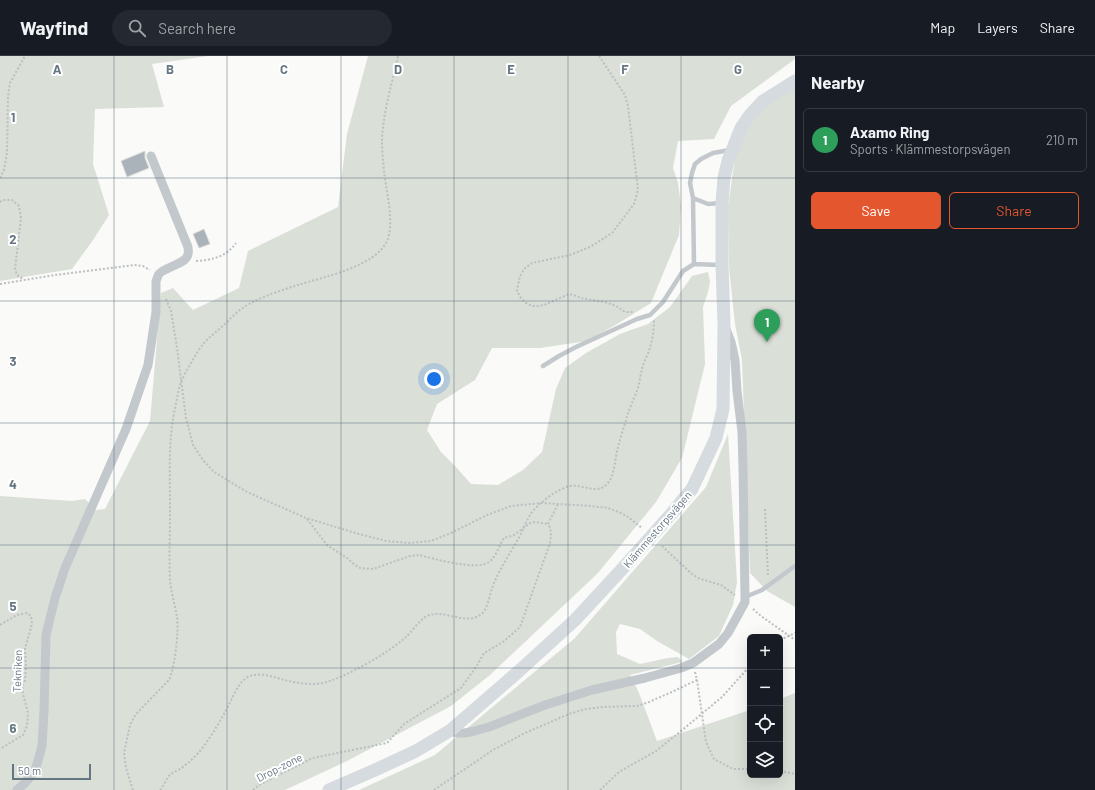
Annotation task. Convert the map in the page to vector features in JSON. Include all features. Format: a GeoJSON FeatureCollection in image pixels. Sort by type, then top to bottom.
{"type":"FeatureCollection","features":[{"type":"Feature","properties":{"kind":"street","name":"Klämmestorpsvägen"},"geometry":{"type":"LineString","coordinates":[[329,790],[416,751],[451,730],[575,620],[624,567],[692,489],[716,438],[723,409],[724,324],[722,203],[724,178],[728,161],[741,128],[750,115],[763,101],[795,81]]}},
{"type":"Feature","properties":{"kind":"street"},"geometry":{"type":"LineString","coordinates":[[17,790],[35,771],[40,757],[44,711],[46,635],[55,598],[65,568],[126,429],[148,365],[156,312],[156,280],[159,274],[183,261],[189,255],[188,247],[152,156]]}},
{"type":"Feature","properties":{"kind":"street"},"geometry":{"type":"LineString","coordinates":[[451,730],[457,733],[465,734],[489,727],[592,690],[681,668],[693,663],[718,644],[728,633],[745,599],[742,432],[735,360],[731,342],[724,324]]}},
{"type":"Feature","properties":{"kind":"lane"},"geometry":{"type":"LineString","coordinates":[[694,264],[692,198],[690,182],[695,164],[713,153],[732,150]]}},
{"type":"Feature","properties":{"kind":"lane"},"geometry":{"type":"LineString","coordinates":[[692,198],[708,204],[722,203]]}},
{"type":"Feature","properties":{"kind":"lane"},"geometry":{"type":"LineString","coordinates":[[543,366],[576,347],[637,319],[650,315],[663,302],[684,271],[694,264],[722,265]]}},
{"type":"Feature","properties":{"kind":"lane"},"geometry":{"type":"LineString","coordinates":[[745,599],[762,590],[795,566]]}},
{"type":"Feature","properties":{"kind":"path"},"geometry":{"type":"LineString","coordinates":[[0,178],[4,170],[7,153],[8,97],[10,83],[25,56]]}},
{"type":"Feature","properties":{"kind":"path"},"geometry":{"type":"LineString","coordinates":[[133,790],[126,768],[124,753],[130,724],[136,714],[169,680],[175,654],[177,619],[170,581],[169,470],[172,425],[181,382],[204,343],[239,311],[250,304],[276,292],[329,276],[361,264],[373,257],[386,243],[389,236],[390,226],[382,140],[386,104],[398,56]]}},
{"type":"Feature","properties":{"kind":"path"},"geometry":{"type":"LineString","coordinates":[[160,790],[170,775],[184,767],[199,752],[208,740],[242,683],[250,676],[273,676],[284,680],[316,684],[324,683],[352,671],[377,657],[406,638],[424,618],[429,615],[442,615],[466,619],[479,616],[484,612],[493,586],[505,561],[534,510],[556,491],[572,486],[597,489],[607,485],[612,476],[623,431],[638,388],[643,365],[650,348],[654,322],[653,317],[650,315],[625,312],[616,306],[605,302],[580,298],[573,294],[569,294],[538,306],[532,306],[526,303],[519,295],[517,290],[520,276],[525,268],[532,263],[570,255],[590,247],[612,233],[634,204],[638,190],[628,106],[625,95],[599,56]]}},
{"type":"Feature","properties":{"kind":"path"},"geometry":{"type":"LineString","coordinates":[[0,202],[3,200],[12,200],[19,206],[21,218],[15,269],[20,278],[24,280]]}},
{"type":"Feature","properties":{"kind":"path"},"geometry":{"type":"LineString","coordinates":[[183,261],[209,260],[218,258],[226,254],[236,243]]}},
{"type":"Feature","properties":{"kind":"path"},"geometry":{"type":"LineString","coordinates":[[0,284],[134,265],[143,266],[152,270],[158,276]]}},
{"type":"Feature","properties":{"kind":"path"},"geometry":{"type":"LineString","coordinates":[[166,297],[171,311],[186,418],[193,444],[203,460],[214,472],[247,492],[306,518],[386,541],[431,541],[510,506],[542,503],[558,503],[608,508],[635,521],[645,531]]}},
{"type":"Feature","properties":{"kind":"path"},"geometry":{"type":"LineString","coordinates":[[306,518],[327,545],[347,558],[355,566],[373,569],[410,556],[470,565],[489,562],[504,538],[509,535],[514,535],[526,525],[534,522],[548,524],[558,503]]}},
{"type":"Feature","properties":{"kind":"path"},"geometry":{"type":"LineString","coordinates":[[765,509],[768,586]]}},
{"type":"Feature","properties":{"kind":"path","name":"Drop-zone"},"geometry":{"type":"LineString","coordinates":[[253,790],[259,785],[313,758],[387,743],[404,724],[461,688],[484,653],[503,642],[520,627],[550,543],[551,533],[548,524]]}},
{"type":"Feature","properties":{"kind":"path"},"geometry":{"type":"LineString","coordinates":[[662,546],[692,574],[698,578],[725,587],[745,599],[761,616],[795,640]]}},
{"type":"Feature","properties":{"kind":"path","name":"Tekniken"},"geometry":{"type":"LineString","coordinates":[[0,625],[17,615],[27,613],[31,616],[32,624],[25,649],[25,680],[22,686],[28,713],[27,726],[23,735],[0,749]]}},
{"type":"Feature","properties":{"kind":"path"},"geometry":{"type":"LineString","coordinates":[[783,638],[795,633]]}},
{"type":"Feature","properties":{"kind":"path"},"geometry":{"type":"LineString","coordinates":[[693,663],[706,742],[714,759],[732,769],[747,769]]}},
{"type":"Feature","properties":{"kind":"path"},"geometry":{"type":"LineString","coordinates":[[600,790],[619,772],[656,751],[722,697],[747,669]]}},
{"type":"Feature","properties":{"kind":"path"},"geometry":{"type":"LineString","coordinates":[[434,790],[493,750],[569,714],[602,707],[637,706],[668,694],[697,680]]}},
{"type":"Feature","properties":{"kind":"path"},"geometry":{"type":"LineString","coordinates":[[783,772],[795,774]]}},
{"type":"Feature","properties":{"kind":"shaded area"},"geometry":{"type":"Polygon","coordinates":[[[0,56],[208,56],[152,64],[164,107],[95,109],[93,164],[109,215],[72,269],[0,281],[0,56]]]}},
{"type":"Feature","properties":{"kind":"shaded area"},"geometry":{"type":"Polygon","coordinates":[[[368,56],[795,56],[795,59],[731,106],[714,139],[678,141],[673,168],[678,183],[681,206],[679,235],[651,303],[587,341],[540,348],[492,348],[475,380],[437,404],[427,430],[441,452],[471,484],[498,485],[523,470],[542,452],[556,389],[565,368],[586,353],[620,334],[648,324],[670,307],[692,276],[708,272],[710,282],[703,307],[705,364],[682,458],[656,502],[598,573],[490,675],[451,706],[347,761],[285,790],[0,790],[0,496],[72,501],[85,499],[96,510],[105,509],[150,421],[161,293],[173,288],[193,310],[239,288],[248,251],[338,207],[347,134],[368,56]]]}},
{"type":"Feature","properties":{"kind":"shaded area"},"geometry":{"type":"Polygon","coordinates":[[[795,88],[795,607],[767,591],[750,573],[742,360],[735,324],[729,267],[728,207],[736,151],[753,116],[774,97],[795,88]]]}},
{"type":"Feature","properties":{"kind":"shaded area"},"geometry":{"type":"Polygon","coordinates":[[[728,434],[737,582],[733,605],[719,636],[689,659],[657,641],[640,629],[620,624],[616,632],[617,654],[640,664],[678,657],[683,662],[630,675],[639,693],[657,741],[747,711],[747,778],[783,778],[783,698],[795,693],[795,790],[359,790],[435,755],[575,638],[706,487],[728,434]]]}},
{"type":"Feature","properties":{"kind":"building"},"geometry":{"type":"Polygon","coordinates":[[[145,151],[145,158],[149,168],[127,177],[121,161],[145,151]]]}},
{"type":"Feature","properties":{"kind":"building"},"geometry":{"type":"Polygon","coordinates":[[[204,229],[210,244],[199,248],[193,234],[204,229]]]}},
{"type":"Feature","properties":{"kind":"place","name":"Axamo Ring"},"geometry":{"type":"Point","coordinates":[767,342]}}]}
